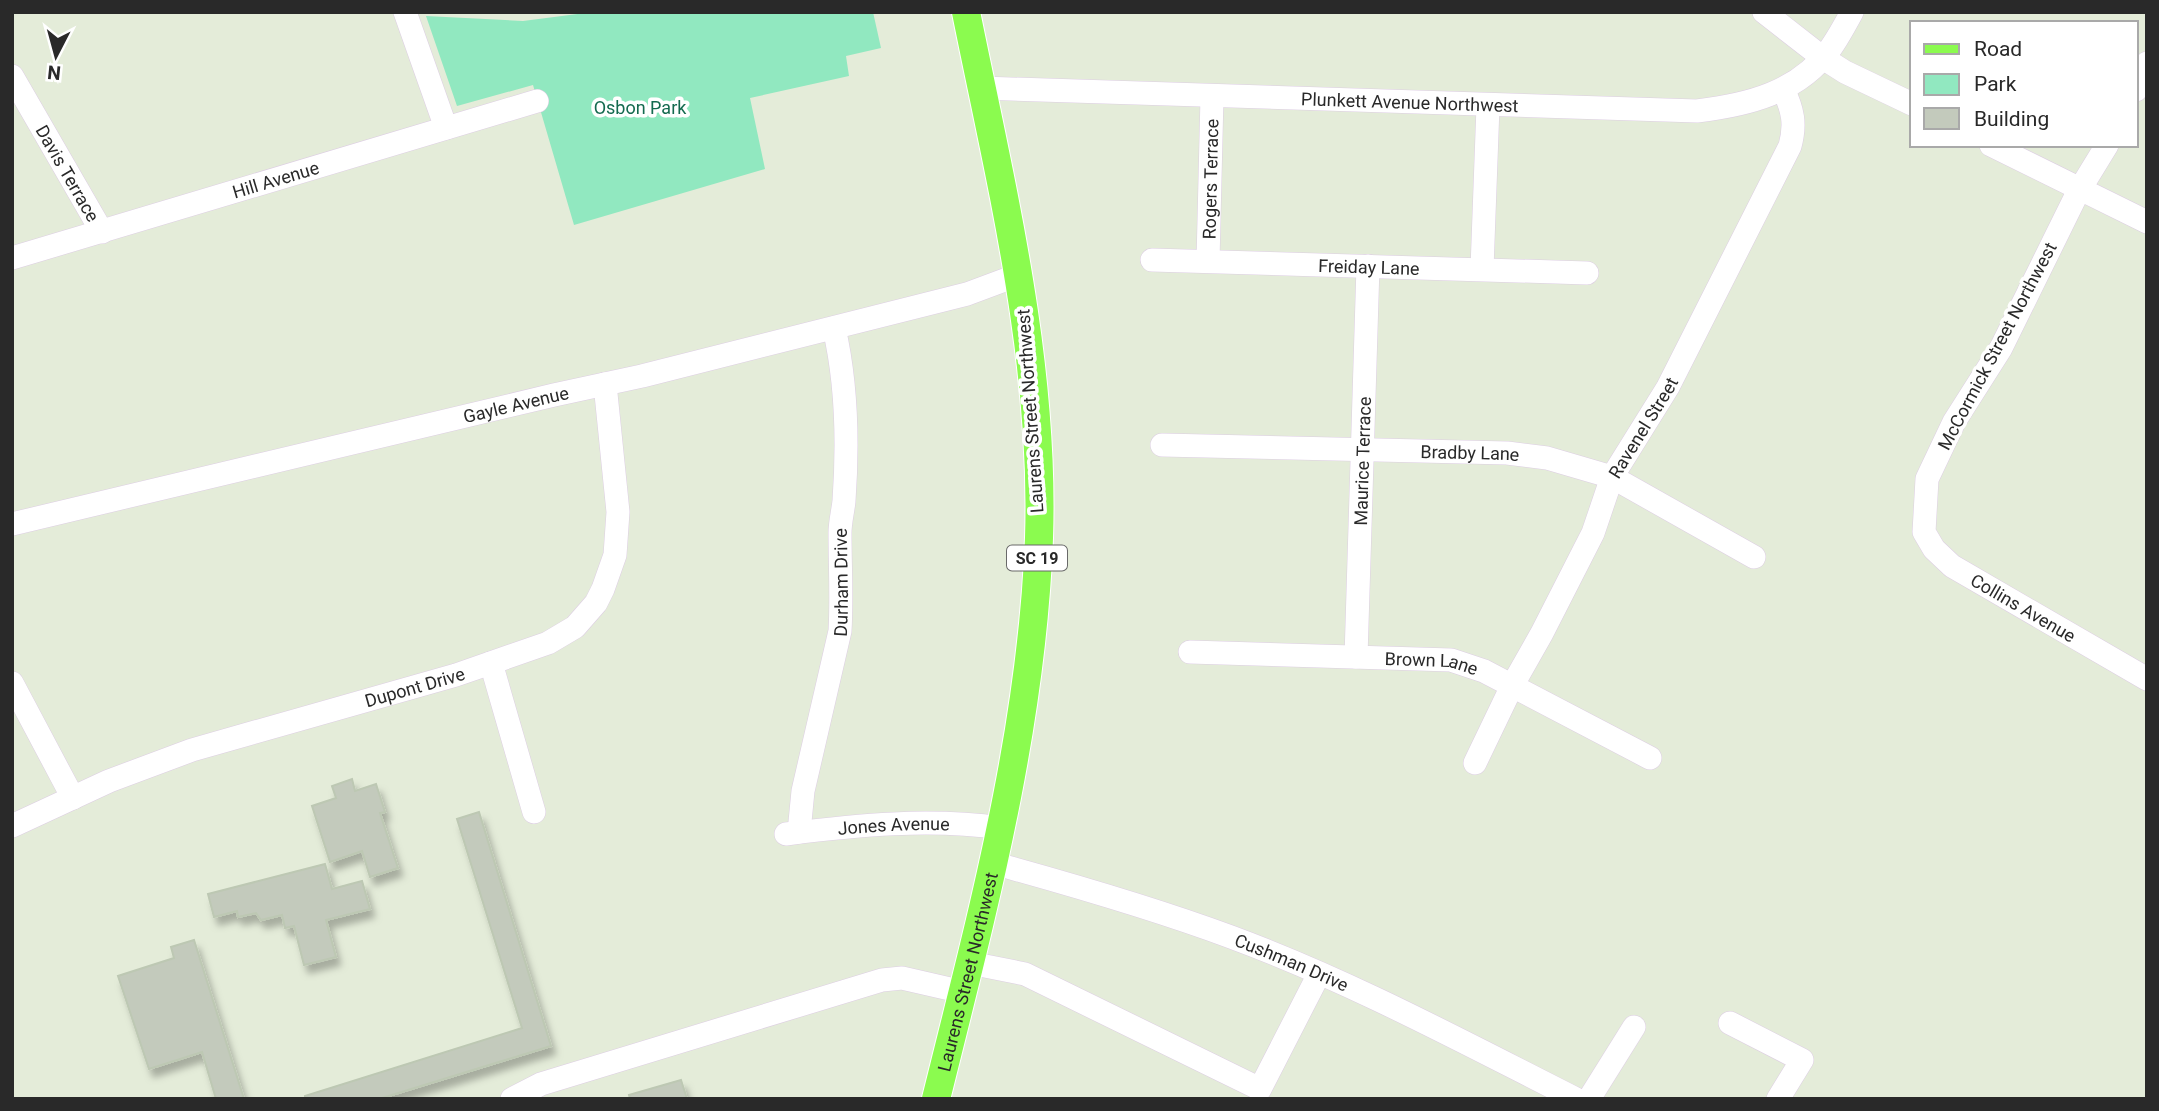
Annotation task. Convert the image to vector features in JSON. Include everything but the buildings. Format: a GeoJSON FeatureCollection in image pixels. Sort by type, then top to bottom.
{"type":"FeatureCollection","features":[{"type":"Feature","properties":{"kind":"main road","name":"Laurens Street Northwest"},"geometry":{"type":"LineString","coordinates":[[936,1099],[1001,828],[1024,703],[1033,631],[1039,536],[1030,363],[1018,275],[966,12]]}},
{"type":"Feature","properties":{"kind":"street"},"geometry":{"type":"LineString","coordinates":[[405,12],[446,128]]}},
{"type":"Feature","properties":{"kind":"street"},"geometry":{"type":"LineString","coordinates":[[1764,12],[1844,72],[1910,103]]}},
{"type":"Feature","properties":{"kind":"street"},"geometry":{"type":"LineString","coordinates":[[1823,58],[1852,12]]}},
{"type":"Feature","properties":{"kind":"street","name":"Plunkett Avenue Northwest"},"geometry":{"type":"LineString","coordinates":[[981,88],[1697,111],[1747,102],[1783,89],[1807,74],[1823,58]]}},
{"type":"Feature","properties":{"kind":"street"},"geometry":{"type":"LineString","coordinates":[[2138,85],[2147,63]]}},
{"type":"Feature","properties":{"kind":"street","name":"Davis Terrace"},"geometry":{"type":"LineString","coordinates":[[12,76],[102,232]]}},
{"type":"Feature","properties":{"kind":"street","name":"Ravenel Street"},"geometry":{"type":"LineString","coordinates":[[1475,763],[1512,686],[1593,533],[1612,477],[1668,387],[1790,146],[1794,123],[1792,108],[1783,89]]}},
{"type":"Feature","properties":{"kind":"street","name":"Rogers Terrace"},"geometry":{"type":"LineString","coordinates":[[1208,261],[1212,97]]}},
{"type":"Feature","properties":{"kind":"street","name":"Hill Avenue"},"geometry":{"type":"LineString","coordinates":[[12,258],[537,101]]}},
{"type":"Feature","properties":{"kind":"street"},"geometry":{"type":"LineString","coordinates":[[1482,269],[1488,106]]}},
{"type":"Feature","properties":{"kind":"street"},"geometry":{"type":"LineString","coordinates":[[1995,147],[2147,222]]}},
{"type":"Feature","properties":{"kind":"street","name":"McCormick Street Northwest"},"geometry":{"type":"LineString","coordinates":[[1923,515],[1927,479],[1949,433],[2001,348],[2081,188],[2106,147]]}},
{"type":"Feature","properties":{"kind":"street","name":"Freiday Lane"},"geometry":{"type":"LineString","coordinates":[[1152,260],[1587,273]]}},
{"type":"Feature","properties":{"kind":"street","name":"Maurice Terrace"},"geometry":{"type":"LineString","coordinates":[[1356,657],[1368,266]]}},
{"type":"Feature","properties":{"kind":"street","name":"Gayle Avenue"},"geometry":{"type":"LineString","coordinates":[[12,524],[834,328],[967,294],[1018,275]]}},
{"type":"Feature","properties":{"kind":"street","name":"Durham Drive"},"geometry":{"type":"LineString","coordinates":[[792,833],[831,675],[841,617],[840,531],[844,499],[844,393],[841,359],[834,328]]}},
{"type":"Feature","properties":{"kind":"street","name":"Dupont Drive"},"geometry":{"type":"LineString","coordinates":[[12,826],[153,764],[192,750],[456,675],[562,636],[586,616],[603,589],[615,555],[618,512],[605,384]]}},
{"type":"Feature","properties":{"kind":"street","name":"Bradby Lane"},"geometry":{"type":"LineString","coordinates":[[1162,444],[1527,454],[1612,477],[1754,557]]}},
{"type":"Feature","properties":{"kind":"street","name":"Collins Avenue"},"geometry":{"type":"LineString","coordinates":[[1923,515],[1924,532],[1934,549],[1952,566],[2147,679]]}},
{"type":"Feature","properties":{"kind":"street","name":"Brown Lane"},"geometry":{"type":"LineString","coordinates":[[1191,652],[1451,660],[1484,671],[1650,758]]}},
{"type":"Feature","properties":{"kind":"street"},"geometry":{"type":"LineString","coordinates":[[491,663],[534,812]]}},
{"type":"Feature","properties":{"kind":"street"},"geometry":{"type":"LineString","coordinates":[[12,683],[73,798]]}},
{"type":"Feature","properties":{"kind":"street","name":"Jones Avenue"},"geometry":{"type":"LineString","coordinates":[[792,833],[860,825],[912,823],[960,822],[1001,828]]}},
{"type":"Feature","properties":{"kind":"street","name":"Cushman Drive"},"geometry":{"type":"LineString","coordinates":[[993,863],[1150,908],[1233,937],[1319,974],[1576,1099]]}},
{"type":"Feature","properties":{"kind":"street"},"geometry":{"type":"LineString","coordinates":[[970,963],[1025,974],[1260,1090],[1319,974]]}},
{"type":"Feature","properties":{"kind":"street"},"geometry":{"type":"LineString","coordinates":[[512,1099],[541,1084],[882,980],[902,978],[963,992]]}},
{"type":"Feature","properties":{"kind":"street"},"geometry":{"type":"LineString","coordinates":[[1730,1023],[1802,1060],[1778,1099]]}},
{"type":"Feature","properties":{"kind":"street"},"geometry":{"type":"LineString","coordinates":[[1589,1099],[1634,1027]]}},
{"type":"Feature","properties":{"kind":"green space","name":"Osbon Park"},"geometry":{"type":"Polygon","coordinates":[[[593,12],[873,12],[881,48],[846,56],[849,76],[750,98],[765,169],[574,225],[533,85],[457,106],[426,16],[523,21],[593,12]]]}}]}
